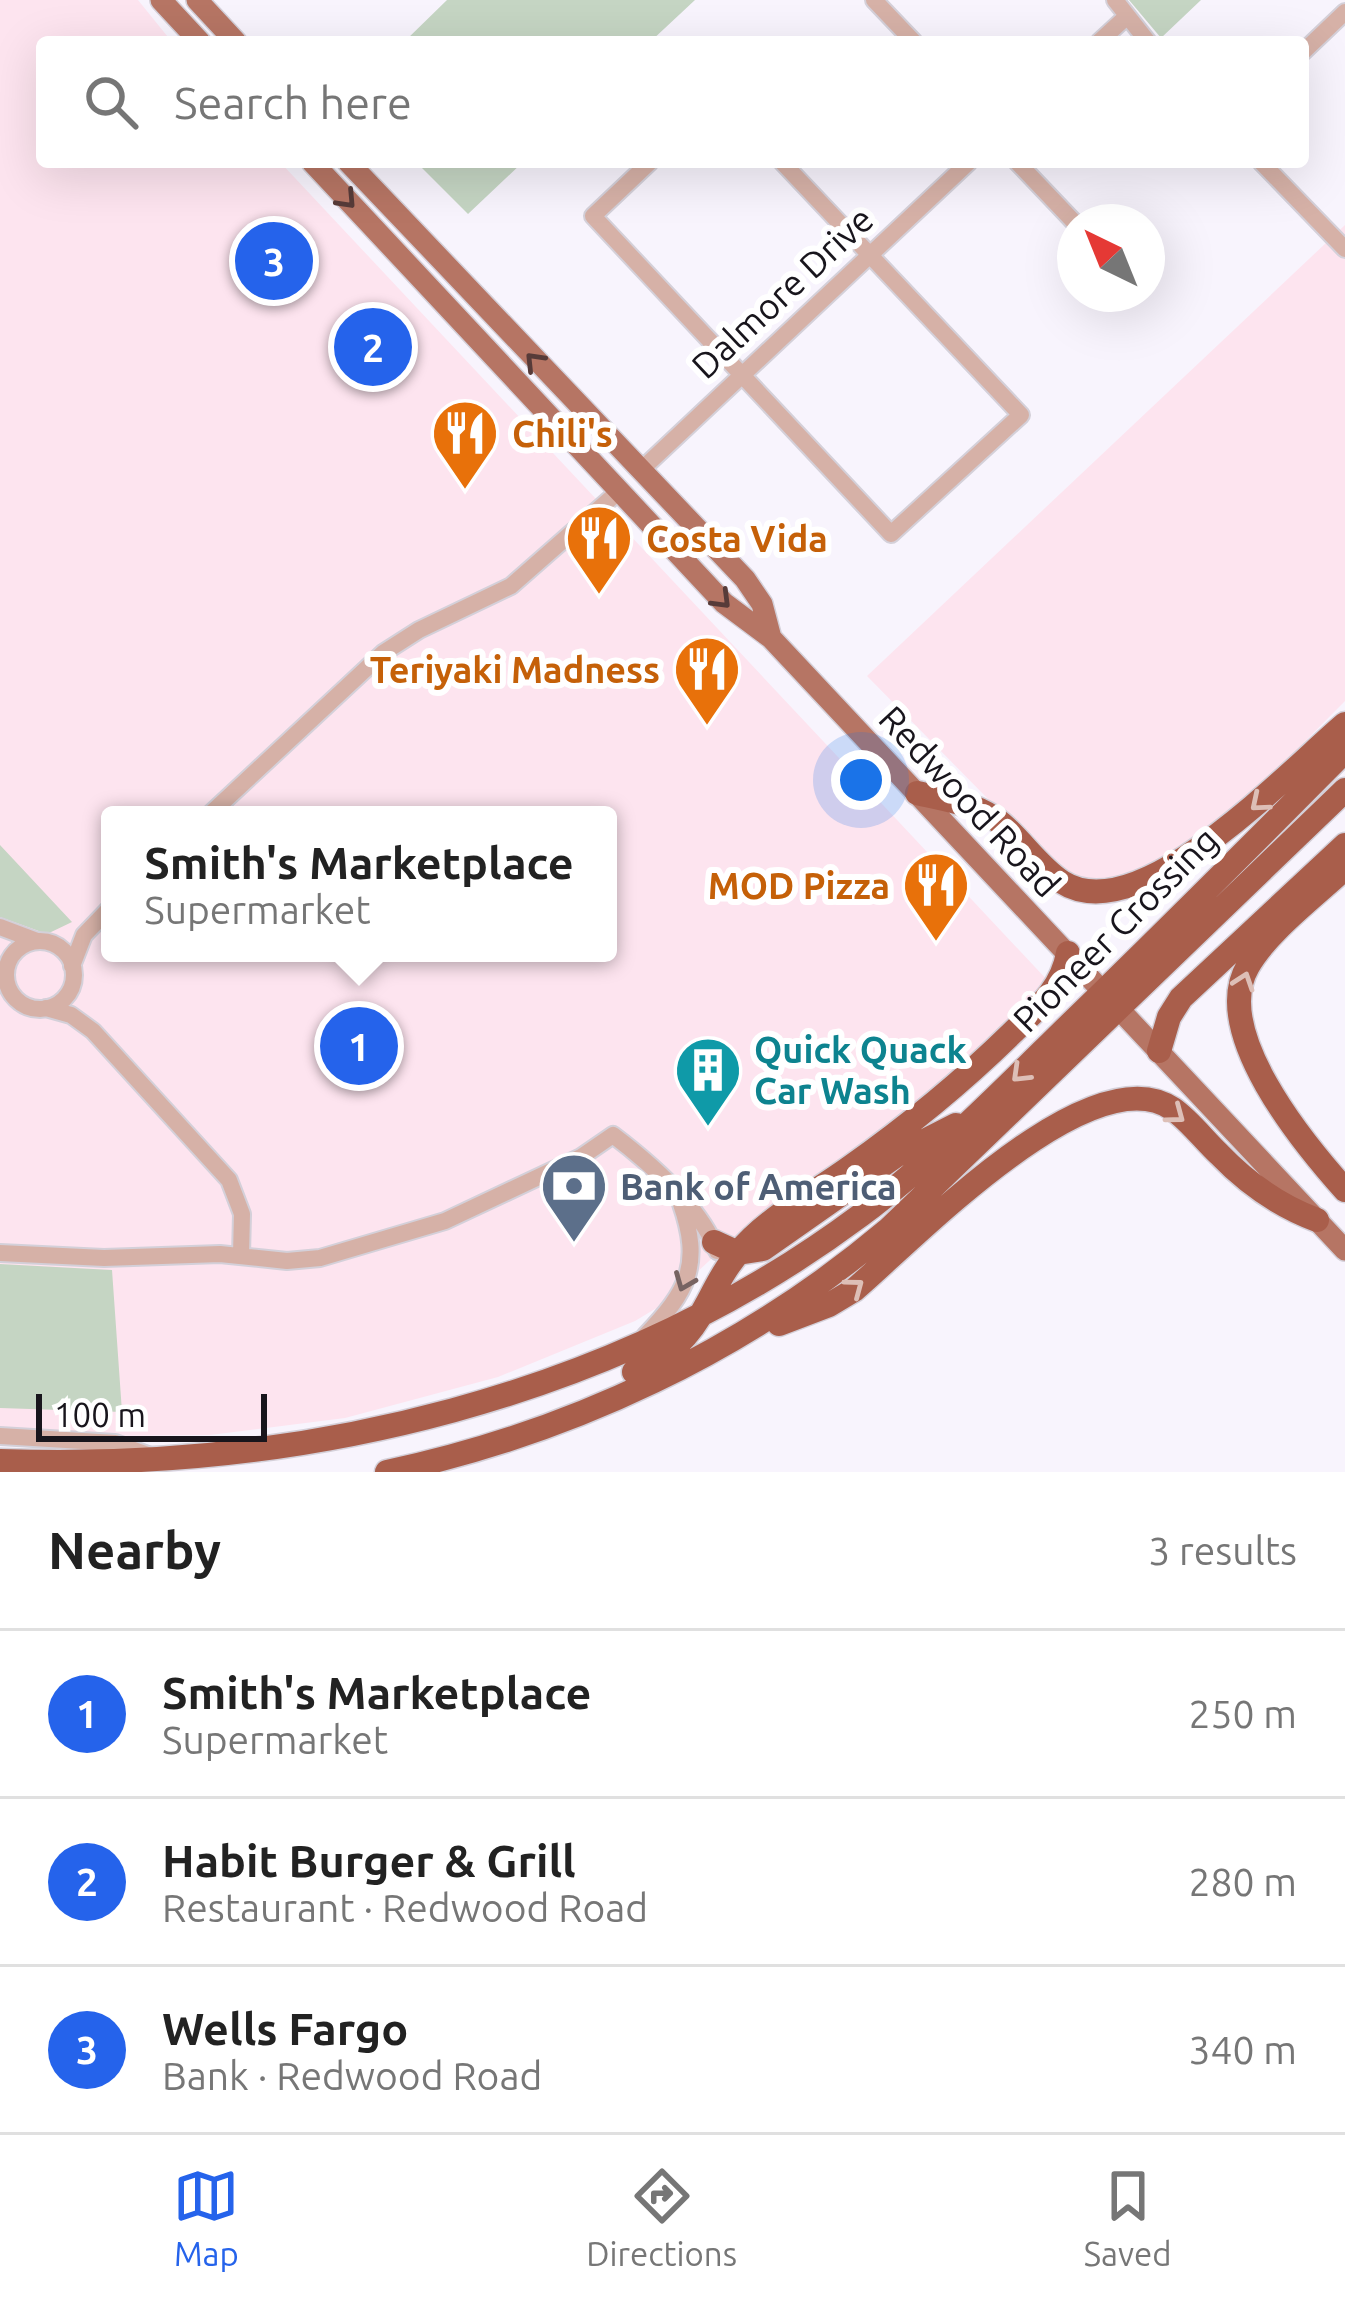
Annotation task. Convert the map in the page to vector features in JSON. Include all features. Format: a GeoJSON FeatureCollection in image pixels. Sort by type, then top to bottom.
{"type":"FeatureCollection","features":[{"type":"Feature","properties":{"kind":"highway"},"geometry":{"type":"LineString","coordinates":[[917,793],[980,809],[1005,826],[1059,880],[1078,890],[1107,892],[1127,887],[1226,829],[1345,724]]}},
{"type":"Feature","properties":{"kind":"highway","name":"Pioneer Crossing"},"geometry":{"type":"LineString","coordinates":[[387,1472],[504,1439],[601,1404],[748,1332],[821,1284],[889,1228],[1345,751]]}},
{"type":"Feature","properties":{"kind":"highway","name":"Pioneer Crossing"},"geometry":{"type":"LineString","coordinates":[[0,1461],[164,1463],[264,1456],[385,1435],[512,1399],[630,1350],[824,1241],[903,1182],[1345,790]]}},
{"type":"Feature","properties":{"kind":"highway"},"geometry":{"type":"LineString","coordinates":[[1159,1051],[1169,1017],[1181,998],[1345,845]]}},
{"type":"Feature","properties":{"kind":"highway"},"geometry":{"type":"LineString","coordinates":[[1345,868],[1260,949],[1246,969],[1237,1002],[1244,1037],[1287,1117],[1345,1190]]}},
{"type":"Feature","properties":{"kind":"highway"},"geometry":{"type":"LineString","coordinates":[[374,1472],[660,1360],[681,1343],[706,1311],[738,1253],[760,1231],[888,1140],[984,1060],[1049,996],[1062,976],[1068,953]]}},
{"type":"Feature","properties":{"kind":"highway"},"geometry":{"type":"LineString","coordinates":[[748,1332],[839,1299],[1002,1161],[1118,1098],[1141,1097],[1173,1109],[1255,1187],[1317,1220]]}},
{"type":"Feature","properties":{"kind":"highway"},"geometry":{"type":"LineString","coordinates":[[714,1242],[738,1253],[772,1245],[897,1155],[975,1118]]}},
{"type":"Feature","properties":{"kind":"main road"},"geometry":{"type":"LineString","coordinates":[[161,0],[194,36]]}},
{"type":"Feature","properties":{"kind":"main road"},"geometry":{"type":"LineString","coordinates":[[197,0],[230,36]]}},
{"type":"Feature","properties":{"kind":"main road","name":"Redwood Road"},"geometry":{"type":"LineString","coordinates":[[318,168],[724,603],[771,638],[1345,1250]]}},
{"type":"Feature","properties":{"kind":"main road","name":"Redwood Road"},"geometry":{"type":"LineString","coordinates":[[354,168],[754,591],[771,638]]}},
{"type":"Feature","properties":{"kind":"street"},"geometry":{"type":"LineString","coordinates":[[874,0],[908,36]]}},
{"type":"Feature","properties":{"kind":"street"},"geometry":{"type":"LineString","coordinates":[[1115,0],[1142,36]]}},
{"type":"Feature","properties":{"kind":"street"},"geometry":{"type":"LineString","coordinates":[[1309,46],[1345,13]]}},
{"type":"Feature","properties":{"kind":"street"},"geometry":{"type":"LineString","coordinates":[[1106,36],[1126,18]]}},
{"type":"Feature","properties":{"kind":"street"},"geometry":{"type":"LineString","coordinates":[[644,168],[593,216],[891,534],[1021,415],[788,168]]}},
{"type":"Feature","properties":{"kind":"street","name":"Dalmore Drive"},"geometry":{"type":"LineString","coordinates":[[640,471],[963,168]]}},
{"type":"Feature","properties":{"kind":"street"},"geometry":{"type":"LineString","coordinates":[[1023,168],[1057,204]]}},
{"type":"Feature","properties":{"kind":"street"},"geometry":{"type":"LineString","coordinates":[[1268,168],[1345,249]]}},
{"type":"Feature","properties":{"kind":"street"},"geometry":{"type":"LineString","coordinates":[[219,806],[383,653],[418,630],[511,586],[618,491]]}},
{"type":"Feature","properties":{"kind":"street"},"geometry":{"type":"LineString","coordinates":[[46,1009],[65,997],[78,946],[101,916]]}},
{"type":"Feature","properties":{"kind":"street"},"geometry":{"type":"LineString","coordinates":[[6,968],[18,949],[69,938],[92,925]]}},
{"type":"Feature","properties":{"kind":"street"},"geometry":{"type":"LineString","coordinates":[[0,927],[63,950],[93,1031]]}},
{"type":"Feature","properties":{"kind":"street"},"geometry":{"type":"LineString","coordinates":[[0,944],[7,985],[15,999],[30,1008],[71,1015],[93,1031],[230,1180],[242,1214],[242,1255]]}},
{"type":"Feature","properties":{"kind":"street"},"geometry":{"type":"LineString","coordinates":[[0,1253],[104,1258],[242,1255],[302,1261],[405,1235],[554,1171],[613,1135],[660,1174],[700,1219],[719,1260],[716,1287]]}},
{"type":"Feature","properties":{"kind":"street"},"geometry":{"type":"LineString","coordinates":[[630,1350],[677,1300],[687,1280],[691,1241],[679,1198]]}},
{"type":"Feature","properties":{"kind":"street"},"geometry":{"type":"LineString","coordinates":[[0,1436],[115,1443],[164,1463]]}},
{"type":"Feature","properties":{"kind":"shaded area"},"geometry":{"type":"Polygon","coordinates":[[[0,0],[138,0],[167,36],[36,36],[36,168],[286,168],[1050,983],[940,1087],[744,1229],[660,1306],[635,1321],[498,1377],[345,1418],[210,1435],[100,1436],[0,1430],[0,0]]]}},
{"type":"Feature","properties":{"kind":"shaded area"},"geometry":{"type":"Polygon","coordinates":[[[1345,225],[1345,701],[1250,797],[1134,874],[1101,885],[1055,867],[867,676],[1345,225]]]}},
{"type":"Feature","properties":{"kind":"green space"},"geometry":{"type":"Polygon","coordinates":[[[447,0],[695,0],[656,36],[410,36],[447,0]]]}},
{"type":"Feature","properties":{"kind":"green space"},"geometry":{"type":"Polygon","coordinates":[[[1129,0],[1201,0],[1163,36],[1129,0]]]}},
{"type":"Feature","properties":{"kind":"green space"},"geometry":{"type":"Polygon","coordinates":[[[422,168],[517,168],[468,214],[422,168]]]}},
{"type":"Feature","properties":{"kind":"green space"},"geometry":{"type":"Polygon","coordinates":[[[0,845],[72,922],[47,934],[0,917],[0,845]]]}},
{"type":"Feature","properties":{"kind":"green space"},"geometry":{"type":"Polygon","coordinates":[[[0,1264],[112,1270],[122,1412],[0,1408],[0,1264]]]}},
{"type":"Feature","properties":{"kind":"place","name":"Wells Fargo"},"geometry":{"type":"Point","coordinates":[274,261]}},
{"type":"Feature","properties":{"kind":"place","name":"Habit Burger & Grill"},"geometry":{"type":"Point","coordinates":[373,347]}},
{"type":"Feature","properties":{"kind":"place","name":"Chili's"},"geometry":{"type":"Point","coordinates":[465,492]}},
{"type":"Feature","properties":{"kind":"place","name":"Costa Vida"},"geometry":{"type":"Point","coordinates":[599,597]}},
{"type":"Feature","properties":{"kind":"place","name":"Teriyaki Madness"},"geometry":{"type":"Point","coordinates":[707,728]}},
{"type":"Feature","properties":{"kind":"place","name":"MOD Pizza"},"geometry":{"type":"Point","coordinates":[936,944]}},
{"type":"Feature","properties":{"kind":"place","name":"Smith's Marketplace"},"geometry":{"type":"Point","coordinates":[359,1046]}},
{"type":"Feature","properties":{"kind":"place","name":"Quick Quack Car Wash"},"geometry":{"type":"Point","coordinates":[708,1129]}},
{"type":"Feature","properties":{"kind":"place","name":"Bank of America"},"geometry":{"type":"Point","coordinates":[574,1245]}}]}
